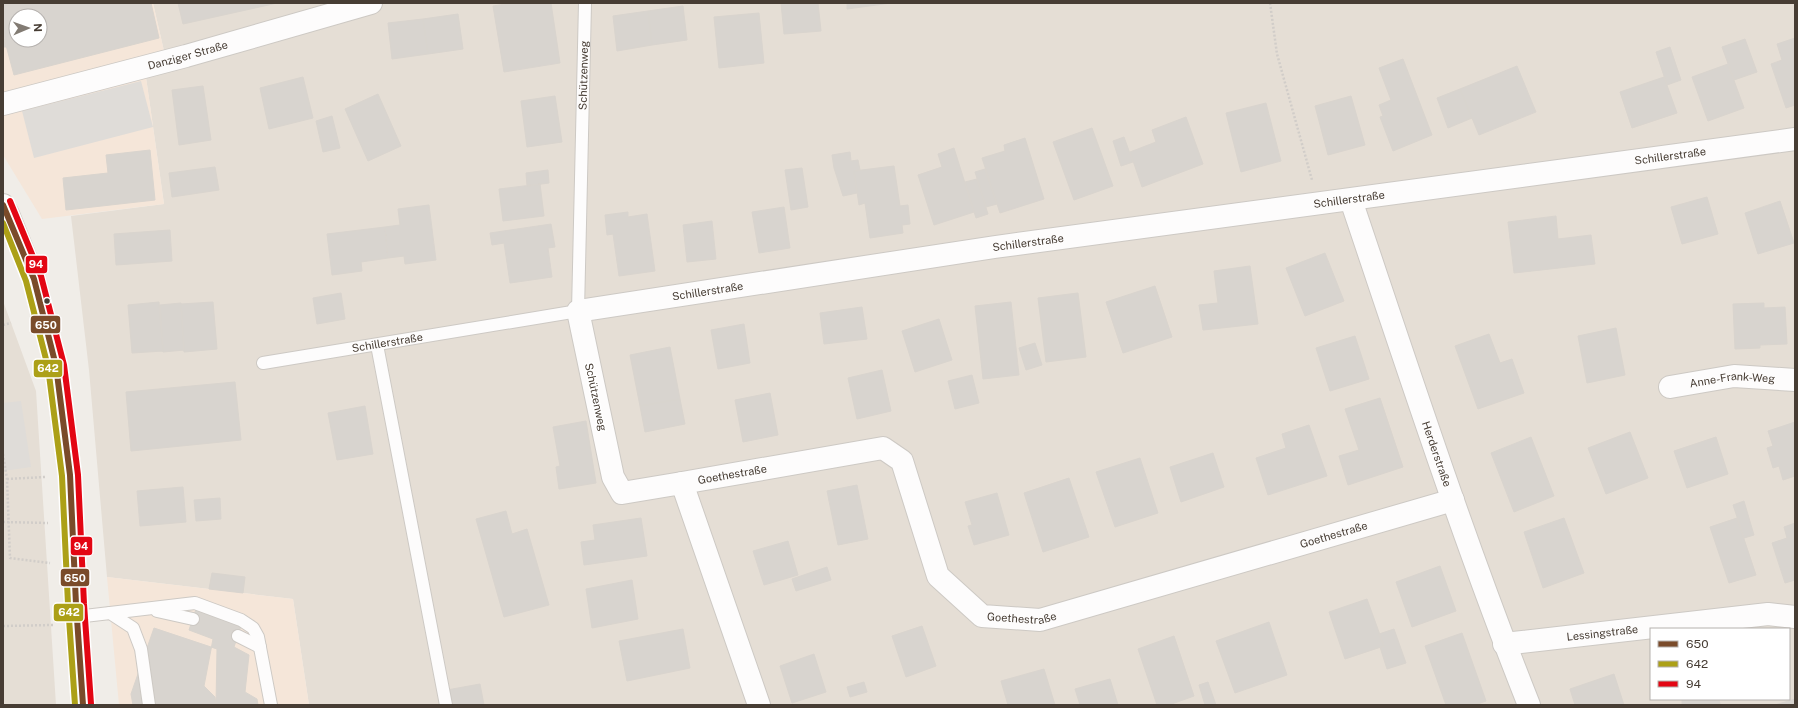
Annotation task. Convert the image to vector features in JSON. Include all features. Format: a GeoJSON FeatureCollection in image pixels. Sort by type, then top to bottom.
{"type":"FeatureCollection","features":[{"type":"Feature","properties":{"kind":"street","name":"Danziger Straße"},"geometry":{"type":"LineString","coordinates":[[3,104],[186,56],[371,3]]}},
{"type":"Feature","properties":{"kind":"street","name":"Schillerstraße"},"geometry":{"type":"LineString","coordinates":[[578,311],[995,247],[1795,139]]}},
{"type":"Feature","properties":{"kind":"street","name":"Herderstraße"},"geometry":{"type":"LineString","coordinates":[[1351,200],[1453,500],[1504,644],[1529,705]]}},
{"type":"Feature","properties":{"kind":"street"},"geometry":{"type":"LineString","coordinates":[[3,205],[34,279],[56,366],[70,475],[83,705]]}},
{"type":"Feature","properties":{"kind":"street","name":"Schützenweg"},"geometry":{"type":"LineString","coordinates":[[578,311],[613,477],[622,493],[682,483]]}},
{"type":"Feature","properties":{"kind":"street","name":"Anne-Frank-Weg"},"geometry":{"type":"LineString","coordinates":[[1670,387],[1734,376],[1795,380]]}},
{"type":"Feature","properties":{"kind":"street","name":"Goethestraße"},"geometry":{"type":"LineString","coordinates":[[682,483],[883,448],[902,461],[938,576],[982,616],[1040,620],[1453,500]]}},
{"type":"Feature","properties":{"kind":"street"},"geometry":{"type":"LineString","coordinates":[[682,483],[759,705]]}},
{"type":"Feature","properties":{"kind":"street","name":"Lessingstraße"},"geometry":{"type":"LineString","coordinates":[[1504,644],[1768,614],[1795,617]]}},
{"type":"Feature","properties":{"kind":"lane","name":"Schützenweg"},"geometry":{"type":"LineString","coordinates":[[578,311],[585,3]]}},
{"type":"Feature","properties":{"kind":"lane","name":"Schillerstraße"},"geometry":{"type":"LineString","coordinates":[[263,363],[578,311]]}},
{"type":"Feature","properties":{"kind":"lane"},"geometry":{"type":"LineString","coordinates":[[377,345],[446,705]]}},
{"type":"Feature","properties":{"kind":"lane"},"geometry":{"type":"LineString","coordinates":[[77,620],[110,613],[192,603],[200,604],[241,620],[252,628],[258,637],[271,705]]}},
{"type":"Feature","properties":{"kind":"lane"},"geometry":{"type":"LineString","coordinates":[[149,608],[193,619]]}},
{"type":"Feature","properties":{"kind":"lane"},"geometry":{"type":"LineString","coordinates":[[110,613],[133,628],[141,649],[149,705]]}},
{"type":"Feature","properties":{"kind":"lane"},"geometry":{"type":"LineString","coordinates":[[238,636],[260,647]]}},
{"type":"Feature","properties":{"kind":"path"},"geometry":{"type":"LineString","coordinates":[[1270,3],[1277,54],[1318,204]]}},
{"type":"Feature","properties":{"kind":"path"},"geometry":{"type":"LineString","coordinates":[[3,325],[11,323]]}},
{"type":"Feature","properties":{"kind":"path"},"geometry":{"type":"LineString","coordinates":[[3,454],[7,479],[10,558],[74,566]]}},
{"type":"Feature","properties":{"kind":"path"},"geometry":{"type":"LineString","coordinates":[[7,479],[70,475]]}},
{"type":"Feature","properties":{"kind":"path"},"geometry":{"type":"LineString","coordinates":[[3,522],[73,523]]}},
{"type":"Feature","properties":{"kind":"path"},"geometry":{"type":"LineString","coordinates":[[3,626],[77,620]]}},
{"type":"Feature","properties":{"kind":"shaded area"},"geometry":{"type":"Polygon","coordinates":[[[3,3],[153,3],[164,51],[143,56],[164,204],[42,219],[3,155],[3,3]]]}},
{"type":"Feature","properties":{"kind":"shaded area"},"geometry":{"type":"Polygon","coordinates":[[[153,3],[1795,3],[1795,705],[309,705],[293,599],[107,577],[89,370],[71,216],[164,204],[143,56],[164,51],[153,3]]]}},
{"type":"Feature","properties":{"kind":"shaded area"},"geometry":{"type":"Polygon","coordinates":[[[141,81],[153,127],[34,158],[22,111],[141,81]]]}},
{"type":"Feature","properties":{"kind":"shaded area"},"geometry":{"type":"Polygon","coordinates":[[[3,301],[36,391],[56,705],[3,705],[3,301]]]}},
{"type":"Feature","properties":{"kind":"shaded area"},"geometry":{"type":"Polygon","coordinates":[[[21,401],[31,467],[3,471],[3,403],[21,401]]]}},
{"type":"Feature","properties":{"kind":"shaded area"},"geometry":{"type":"Polygon","coordinates":[[[107,577],[293,599],[309,705],[119,705],[107,577]]]}},
{"type":"Feature","properties":{"kind":"building"},"geometry":{"type":"Polygon","coordinates":[[[3,3],[151,3],[159,38],[14,75],[3,34],[3,3]]]}},
{"type":"Feature","properties":{"kind":"building"},"geometry":{"type":"Polygon","coordinates":[[[178,3],[254,3],[255,8],[183,24],[178,3]]]}},
{"type":"Feature","properties":{"kind":"building"},"geometry":{"type":"Polygon","coordinates":[[[254,3],[277,3],[255,8],[254,3]]]}},
{"type":"Feature","properties":{"kind":"building"},"geometry":{"type":"Polygon","coordinates":[[[512,3],[551,3],[560,63],[504,72],[493,6],[512,3]]]}},
{"type":"Feature","properties":{"kind":"building"},"geometry":{"type":"Polygon","coordinates":[[[781,3],[818,3],[821,31],[784,34],[781,3]]]}},
{"type":"Feature","properties":{"kind":"building"},"geometry":{"type":"Polygon","coordinates":[[[847,3],[891,3],[847,9],[847,3]]]}},
{"type":"Feature","properties":{"kind":"building"},"geometry":{"type":"Polygon","coordinates":[[[683,6],[687,40],[652,45],[648,11],[683,6]]]}},
{"type":"Feature","properties":{"kind":"building"},"geometry":{"type":"Polygon","coordinates":[[[648,11],[652,45],[617,51],[613,16],[648,11]]]}},
{"type":"Feature","properties":{"kind":"building"},"geometry":{"type":"Polygon","coordinates":[[[759,13],[764,63],[719,68],[714,17],[759,13]]]}},
{"type":"Feature","properties":{"kind":"building"},"geometry":{"type":"Polygon","coordinates":[[[458,14],[463,49],[428,54],[423,19],[458,14]]]}},
{"type":"Feature","properties":{"kind":"building"},"geometry":{"type":"Polygon","coordinates":[[[423,19],[428,54],[392,59],[388,23],[423,19]]]}},
{"type":"Feature","properties":{"kind":"building"},"geometry":{"type":"Polygon","coordinates":[[[4,34],[7,47],[3,47],[4,34]]]}},
{"type":"Feature","properties":{"kind":"building"},"geometry":{"type":"Polygon","coordinates":[[[1795,38],[1795,105],[1786,108],[1771,64],[1782,60],[1777,44],[1795,38]]]}},
{"type":"Feature","properties":{"kind":"building"},"geometry":{"type":"Polygon","coordinates":[[[1745,39],[1757,72],[1734,80],[1722,47],[1745,39]]]}},
{"type":"Feature","properties":{"kind":"building"},"geometry":{"type":"Polygon","coordinates":[[[1670,47],[1681,80],[1667,85],[1656,52],[1670,47]]]}},
{"type":"Feature","properties":{"kind":"building"},"geometry":{"type":"Polygon","coordinates":[[[1403,59],[1432,135],[1393,151],[1380,117],[1383,116],[1379,105],[1391,100],[1379,68],[1403,59]]]}},
{"type":"Feature","properties":{"kind":"building"},"geometry":{"type":"Polygon","coordinates":[[[1728,64],[1744,108],[1708,121],[1692,77],[1728,64]]]}},
{"type":"Feature","properties":{"kind":"building"},"geometry":{"type":"Polygon","coordinates":[[[1517,66],[1536,112],[1479,135],[1460,89],[1517,66]]]}},
{"type":"Feature","properties":{"kind":"building"},"geometry":{"type":"Polygon","coordinates":[[[303,77],[313,118],[269,129],[260,88],[303,77]]]}},
{"type":"Feature","properties":{"kind":"building"},"geometry":{"type":"Polygon","coordinates":[[[1664,77],[1677,113],[1632,128],[1620,92],[1664,77]]]}},
{"type":"Feature","properties":{"kind":"building"},"geometry":{"type":"Polygon","coordinates":[[[203,86],[211,140],[179,145],[172,90],[203,86]]]}},
{"type":"Feature","properties":{"kind":"building"},"geometry":{"type":"Polygon","coordinates":[[[1460,89],[1472,118],[1448,128],[1437,98],[1460,89]]]}},
{"type":"Feature","properties":{"kind":"building"},"geometry":{"type":"Polygon","coordinates":[[[378,94],[401,146],[368,161],[345,109],[378,94]]]}},
{"type":"Feature","properties":{"kind":"building"},"geometry":{"type":"Polygon","coordinates":[[[555,96],[562,142],[527,147],[521,101],[555,96]]]}},
{"type":"Feature","properties":{"kind":"building"},"geometry":{"type":"Polygon","coordinates":[[[1351,96],[1365,145],[1328,155],[1315,106],[1351,96]]]}},
{"type":"Feature","properties":{"kind":"building"},"geometry":{"type":"Polygon","coordinates":[[[1266,103],[1281,161],[1241,172],[1226,113],[1266,103]]]}},
{"type":"Feature","properties":{"kind":"building"},"geometry":{"type":"Polygon","coordinates":[[[332,116],[340,148],[323,152],[316,121],[332,116]]]}},
{"type":"Feature","properties":{"kind":"building"},"geometry":{"type":"Polygon","coordinates":[[[1186,117],[1203,164],[1142,187],[1130,152],[1156,142],[1152,130],[1186,117]]]}},
{"type":"Feature","properties":{"kind":"building"},"geometry":{"type":"Polygon","coordinates":[[[1092,128],[1113,186],[1074,200],[1053,142],[1092,128]]]}},
{"type":"Feature","properties":{"kind":"building"},"geometry":{"type":"Polygon","coordinates":[[[1124,137],[1133,162],[1121,166],[1113,141],[1124,137]]]}},
{"type":"Feature","properties":{"kind":"building"},"geometry":{"type":"Polygon","coordinates":[[[1025,138],[1044,199],[1000,213],[982,158],[1005,151],[1004,145],[1025,138]]]}},
{"type":"Feature","properties":{"kind":"building"},"geometry":{"type":"Polygon","coordinates":[[[954,148],[974,212],[934,225],[918,175],[942,167],[938,154],[954,148]]]}},
{"type":"Feature","properties":{"kind":"building"},"geometry":{"type":"Polygon","coordinates":[[[150,150],[155,200],[66,210],[63,178],[108,173],[106,155],[150,150]]]}},
{"type":"Feature","properties":{"kind":"building"},"geometry":{"type":"Polygon","coordinates":[[[850,152],[851,161],[858,160],[860,170],[854,171],[857,193],[843,196],[834,168],[832,155],[850,152]]]}},
{"type":"Feature","properties":{"kind":"building"},"geometry":{"type":"Polygon","coordinates":[[[894,166],[900,206],[908,205],[910,224],[902,225],[903,233],[870,238],[865,203],[859,205],[854,171],[894,166]]]}},
{"type":"Feature","properties":{"kind":"building"},"geometry":{"type":"Polygon","coordinates":[[[215,167],[219,190],[172,197],[169,173],[215,167]]]}},
{"type":"Feature","properties":{"kind":"building"},"geometry":{"type":"Polygon","coordinates":[[[802,168],[808,207],[791,210],[785,170],[802,168]]]}},
{"type":"Feature","properties":{"kind":"building"},"geometry":{"type":"Polygon","coordinates":[[[985,169],[997,204],[986,207],[975,172],[985,169]]]}},
{"type":"Feature","properties":{"kind":"building"},"geometry":{"type":"Polygon","coordinates":[[[548,170],[549,183],[527,186],[526,173],[548,170]]]}},
{"type":"Feature","properties":{"kind":"building"},"geometry":{"type":"Polygon","coordinates":[[[977,179],[988,214],[976,218],[965,182],[977,179]]]}},
{"type":"Feature","properties":{"kind":"building"},"geometry":{"type":"Polygon","coordinates":[[[540,184],[544,216],[503,221],[499,189],[540,184]]]}},
{"type":"Feature","properties":{"kind":"building"},"geometry":{"type":"Polygon","coordinates":[[[1707,197],[1718,234],[1682,244],[1671,207],[1707,197]]]}},
{"type":"Feature","properties":{"kind":"building"},"geometry":{"type":"Polygon","coordinates":[[[1780,201],[1794,243],[1758,254],[1745,213],[1780,201]]]}},
{"type":"Feature","properties":{"kind":"building"},"geometry":{"type":"Polygon","coordinates":[[[429,205],[436,260],[405,264],[404,256],[388,258],[385,227],[400,225],[398,209],[429,205]]]}},
{"type":"Feature","properties":{"kind":"building"},"geometry":{"type":"Polygon","coordinates":[[[784,207],[790,248],[759,253],[752,212],[784,207]]]}},
{"type":"Feature","properties":{"kind":"building"},"geometry":{"type":"Polygon","coordinates":[[[628,212],[628,217],[647,214],[655,271],[619,276],[613,234],[607,235],[605,215],[628,212]]]}},
{"type":"Feature","properties":{"kind":"building"},"geometry":{"type":"Polygon","coordinates":[[[1556,216],[1558,239],[1591,235],[1595,264],[1514,273],[1508,222],[1556,216]]]}},
{"type":"Feature","properties":{"kind":"building"},"geometry":{"type":"Polygon","coordinates":[[[712,221],[716,259],[687,262],[683,225],[712,221]]]}},
{"type":"Feature","properties":{"kind":"building"},"geometry":{"type":"Polygon","coordinates":[[[551,224],[555,247],[548,248],[552,277],[510,283],[504,243],[492,245],[490,233],[551,224]]]}},
{"type":"Feature","properties":{"kind":"building"},"geometry":{"type":"Polygon","coordinates":[[[385,227],[388,258],[361,262],[362,271],[332,275],[327,234],[385,227]]]}},
{"type":"Feature","properties":{"kind":"building"},"geometry":{"type":"Polygon","coordinates":[[[170,230],[172,261],[116,265],[114,234],[170,230]]]}},
{"type":"Feature","properties":{"kind":"building"},"geometry":{"type":"Polygon","coordinates":[[[1325,253],[1344,301],[1305,316],[1286,268],[1325,253]]]}},
{"type":"Feature","properties":{"kind":"building"},"geometry":{"type":"Polygon","coordinates":[[[1250,266],[1258,324],[1203,330],[1199,305],[1218,303],[1214,271],[1250,266]]]}},
{"type":"Feature","properties":{"kind":"building"},"geometry":{"type":"Polygon","coordinates":[[[1155,286],[1172,337],[1123,353],[1106,302],[1155,286]]]}},
{"type":"Feature","properties":{"kind":"building"},"geometry":{"type":"Polygon","coordinates":[[[341,293],[345,319],[317,324],[313,298],[341,293]]]}},
{"type":"Feature","properties":{"kind":"building"},"geometry":{"type":"Polygon","coordinates":[[[1078,293],[1086,357],[1046,362],[1038,298],[1078,293]]]}},
{"type":"Feature","properties":{"kind":"building"},"geometry":{"type":"Polygon","coordinates":[[[159,302],[163,351],[132,353],[128,305],[159,302]]]}},
{"type":"Feature","properties":{"kind":"building"},"geometry":{"type":"Polygon","coordinates":[[[213,302],[217,349],[184,352],[181,304],[213,302]]]}},
{"type":"Feature","properties":{"kind":"building"},"geometry":{"type":"Polygon","coordinates":[[[1011,302],[1019,375],[983,379],[975,306],[1011,302]]]}},
{"type":"Feature","properties":{"kind":"building"},"geometry":{"type":"Polygon","coordinates":[[[181,303],[184,350],[163,352],[160,305],[181,303]]]}},
{"type":"Feature","properties":{"kind":"building"},"geometry":{"type":"Polygon","coordinates":[[[1764,303],[1764,308],[1785,307],[1787,344],[1760,345],[1760,348],[1735,349],[1733,304],[1764,303]]]}},
{"type":"Feature","properties":{"kind":"building"},"geometry":{"type":"Polygon","coordinates":[[[862,307],[867,339],[824,344],[820,313],[862,307]]]}},
{"type":"Feature","properties":{"kind":"building"},"geometry":{"type":"Polygon","coordinates":[[[939,319],[952,360],[915,372],[902,331],[939,319]]]}},
{"type":"Feature","properties":{"kind":"building"},"geometry":{"type":"Polygon","coordinates":[[[744,324],[750,363],[718,369],[711,330],[744,324]]]}},
{"type":"Feature","properties":{"kind":"building"},"geometry":{"type":"Polygon","coordinates":[[[1616,328],[1625,375],[1587,383],[1578,336],[1616,328]]]}},
{"type":"Feature","properties":{"kind":"building"},"geometry":{"type":"Polygon","coordinates":[[[1489,334],[1500,363],[1512,359],[1524,393],[1478,409],[1455,346],[1489,334]]]}},
{"type":"Feature","properties":{"kind":"building"},"geometry":{"type":"Polygon","coordinates":[[[1355,336],[1369,379],[1330,391],[1316,348],[1355,336]]]}},
{"type":"Feature","properties":{"kind":"building"},"geometry":{"type":"Polygon","coordinates":[[[1035,343],[1042,365],[1026,370],[1019,348],[1035,343]]]}},
{"type":"Feature","properties":{"kind":"building"},"geometry":{"type":"Polygon","coordinates":[[[670,347],[680,399],[640,406],[630,355],[670,347]]]}},
{"type":"Feature","properties":{"kind":"building"},"geometry":{"type":"Polygon","coordinates":[[[882,370],[891,411],[857,419],[848,378],[882,370]]]}},
{"type":"Feature","properties":{"kind":"building"},"geometry":{"type":"Polygon","coordinates":[[[972,375],[979,403],[955,409],[948,381],[972,375]]]}},
{"type":"Feature","properties":{"kind":"building"},"geometry":{"type":"Polygon","coordinates":[[[235,382],[241,440],[131,451],[126,392],[235,382]]]}},
{"type":"Feature","properties":{"kind":"building"},"geometry":{"type":"Polygon","coordinates":[[[770,393],[778,435],[743,442],[735,400],[770,393]]]}},
{"type":"Feature","properties":{"kind":"building"},"geometry":{"type":"Polygon","coordinates":[[[1380,398],[1403,467],[1348,485],[1339,456],[1359,450],[1345,409],[1380,398]]]}},
{"type":"Feature","properties":{"kind":"building"},"geometry":{"type":"Polygon","coordinates":[[[680,399],[685,424],[645,432],[640,406],[680,399]]]}},
{"type":"Feature","properties":{"kind":"building"},"geometry":{"type":"Polygon","coordinates":[[[365,406],[373,454],[337,460],[328,413],[365,406]]]}},
{"type":"Feature","properties":{"kind":"building"},"geometry":{"type":"Polygon","coordinates":[[[586,421],[596,483],[559,489],[556,467],[560,466],[553,427],[586,421]]]}},
{"type":"Feature","properties":{"kind":"building"},"geometry":{"type":"Polygon","coordinates":[[[1795,422],[1795,476],[1783,480],[1779,466],[1773,468],[1767,448],[1773,446],[1768,431],[1795,422]]]}},
{"type":"Feature","properties":{"kind":"building"},"geometry":{"type":"Polygon","coordinates":[[[1309,425],[1327,476],[1268,495],[1256,458],[1286,448],[1282,434],[1309,425]]]}},
{"type":"Feature","properties":{"kind":"building"},"geometry":{"type":"Polygon","coordinates":[[[1630,432],[1648,478],[1606,494],[1588,448],[1630,432]]]}},
{"type":"Feature","properties":{"kind":"building"},"geometry":{"type":"Polygon","coordinates":[[[1531,437],[1554,496],[1514,512],[1491,453],[1531,437]]]}},
{"type":"Feature","properties":{"kind":"building"},"geometry":{"type":"Polygon","coordinates":[[[1716,437],[1728,474],[1687,488],[1674,451],[1716,437]]]}},
{"type":"Feature","properties":{"kind":"building"},"geometry":{"type":"Polygon","coordinates":[[[1213,453],[1224,487],[1181,502],[1170,467],[1213,453]]]}},
{"type":"Feature","properties":{"kind":"building"},"geometry":{"type":"Polygon","coordinates":[[[1140,458],[1158,513],[1115,527],[1096,472],[1140,458]]]}},
{"type":"Feature","properties":{"kind":"building"},"geometry":{"type":"Polygon","coordinates":[[[1069,478],[1089,537],[1043,552],[1024,493],[1069,478]]]}},
{"type":"Feature","properties":{"kind":"building"},"geometry":{"type":"Polygon","coordinates":[[[857,485],[868,539],[838,545],[827,491],[857,485]]]}},
{"type":"Feature","properties":{"kind":"building"},"geometry":{"type":"Polygon","coordinates":[[[183,487],[186,522],[140,526],[137,491],[183,487]]]}},
{"type":"Feature","properties":{"kind":"building"},"geometry":{"type":"Polygon","coordinates":[[[997,493],[1009,535],[974,545],[968,526],[972,525],[965,502],[997,493]]]}},
{"type":"Feature","properties":{"kind":"building"},"geometry":{"type":"Polygon","coordinates":[[[220,498],[221,519],[196,521],[194,500],[220,498]]]}},
{"type":"Feature","properties":{"kind":"building"},"geometry":{"type":"Polygon","coordinates":[[[1744,501],[1754,535],[1744,538],[1733,505],[1744,501]]]}},
{"type":"Feature","properties":{"kind":"building"},"geometry":{"type":"Polygon","coordinates":[[[506,511],[512,534],[527,529],[549,605],[504,617],[476,519],[506,511]]]}},
{"type":"Feature","properties":{"kind":"building"},"geometry":{"type":"Polygon","coordinates":[[[641,518],[647,556],[584,565],[581,542],[595,540],[593,525],[641,518]]]}},
{"type":"Feature","properties":{"kind":"building"},"geometry":{"type":"Polygon","coordinates":[[[1564,518],[1584,573],[1543,588],[1524,532],[1564,518]]]}},
{"type":"Feature","properties":{"kind":"building"},"geometry":{"type":"Polygon","coordinates":[[[1737,518],[1756,575],[1729,583],[1710,527],[1737,518]]]}},
{"type":"Feature","properties":{"kind":"building"},"geometry":{"type":"Polygon","coordinates":[[[1795,523],[1795,580],[1785,583],[1772,543],[1787,538],[1784,527],[1795,523]]]}},
{"type":"Feature","properties":{"kind":"building"},"geometry":{"type":"Polygon","coordinates":[[[788,541],[798,575],[764,585],[753,551],[788,541]]]}},
{"type":"Feature","properties":{"kind":"building"},"geometry":{"type":"Polygon","coordinates":[[[1440,566],[1456,611],[1412,627],[1396,582],[1440,566]]]}},
{"type":"Feature","properties":{"kind":"building"},"geometry":{"type":"Polygon","coordinates":[[[827,567],[831,580],[796,591],[792,579],[827,567]]]}},
{"type":"Feature","properties":{"kind":"building"},"geometry":{"type":"Polygon","coordinates":[[[212,573],[245,577],[243,593],[209,589],[212,573]]]}},
{"type":"Feature","properties":{"kind":"building"},"geometry":{"type":"Polygon","coordinates":[[[632,580],[638,619],[592,628],[586,589],[632,580]]]}},
{"type":"Feature","properties":{"kind":"building"},"geometry":{"type":"Polygon","coordinates":[[[1367,599],[1384,646],[1345,659],[1329,612],[1367,599]]]}},
{"type":"Feature","properties":{"kind":"building"},"geometry":{"type":"Polygon","coordinates":[[[196,609],[241,626],[234,647],[249,655],[245,692],[257,699],[258,705],[216,705],[215,697],[204,686],[213,639],[189,630],[196,609]]]}},
{"type":"Feature","properties":{"kind":"building"},"geometry":{"type":"Polygon","coordinates":[[[1269,622],[1287,675],[1235,693],[1216,641],[1269,622]]]}},
{"type":"Feature","properties":{"kind":"building"},"geometry":{"type":"Polygon","coordinates":[[[922,626],[936,666],[906,677],[892,636],[922,626]]]}},
{"type":"Feature","properties":{"kind":"building"},"geometry":{"type":"Polygon","coordinates":[[[154,628],[217,649],[216,705],[133,705],[131,694],[154,628]]]}},
{"type":"Feature","properties":{"kind":"building"},"geometry":{"type":"Polygon","coordinates":[[[683,629],[690,668],[627,681],[619,641],[683,629]]]}},
{"type":"Feature","properties":{"kind":"building"},"geometry":{"type":"Polygon","coordinates":[[[1394,629],[1406,663],[1387,669],[1380,647],[1384,646],[1379,634],[1394,629]]]}},
{"type":"Feature","properties":{"kind":"building"},"geometry":{"type":"Polygon","coordinates":[[[1462,633],[1486,701],[1475,705],[1446,705],[1425,646],[1462,633]]]}},
{"type":"Feature","properties":{"kind":"building"},"geometry":{"type":"Polygon","coordinates":[[[1174,636],[1194,696],[1169,705],[1157,705],[1138,649],[1174,636]]]}},
{"type":"Feature","properties":{"kind":"building"},"geometry":{"type":"Polygon","coordinates":[[[814,654],[826,692],[792,703],[780,666],[814,654]]]}},
{"type":"Feature","properties":{"kind":"building"},"geometry":{"type":"Polygon","coordinates":[[[1044,669],[1055,705],[1008,705],[1001,681],[1044,669]]]}},
{"type":"Feature","properties":{"kind":"building"},"geometry":{"type":"Polygon","coordinates":[[[1614,674],[1624,705],[1575,705],[1570,689],[1614,674]]]}},
{"type":"Feature","properties":{"kind":"building"},"geometry":{"type":"Polygon","coordinates":[[[1110,679],[1118,705],[1080,705],[1075,689],[1110,679]]]}},
{"type":"Feature","properties":{"kind":"building"},"geometry":{"type":"Polygon","coordinates":[[[864,682],[867,692],[850,697],[847,687],[864,682]]]}},
{"type":"Feature","properties":{"kind":"building"},"geometry":{"type":"Polygon","coordinates":[[[1208,682],[1216,705],[1205,705],[1199,685],[1208,682]]]}},
{"type":"Feature","properties":{"kind":"building"},"geometry":{"type":"Polygon","coordinates":[[[480,684],[484,705],[450,705],[447,690],[480,684]]]}},
{"type":"Feature","properties":{"kind":"building"},"geometry":{"type":"Polygon","coordinates":[[[1795,699],[1795,705],[1775,705],[1795,699]]]}},
{"type":"Feature","properties":{"kind":"building"},"geometry":{"type":"Polygon","coordinates":[[[1682,700],[1719,700],[1720,704],[1682,705],[1682,700]]]}},
{"type":"Feature","properties":{"kind":"transit line","name":"94"},"geometry":{"type":"LineString","coordinates":[[10,201],[41,276],[64,365],[78,475],[84,604],[91,704]]}},
{"type":"Feature","properties":{"kind":"transit line","name":"650"},"geometry":{"type":"LineString","coordinates":[[3,205],[34,279],[56,366],[70,475],[76,604],[83,705]]}},
{"type":"Feature","properties":{"kind":"transit line","name":"642"},"geometry":{"type":"LineString","coordinates":[[3,223],[26,281],[48,367],[62,476],[68,604],[75,705]]}}]}
